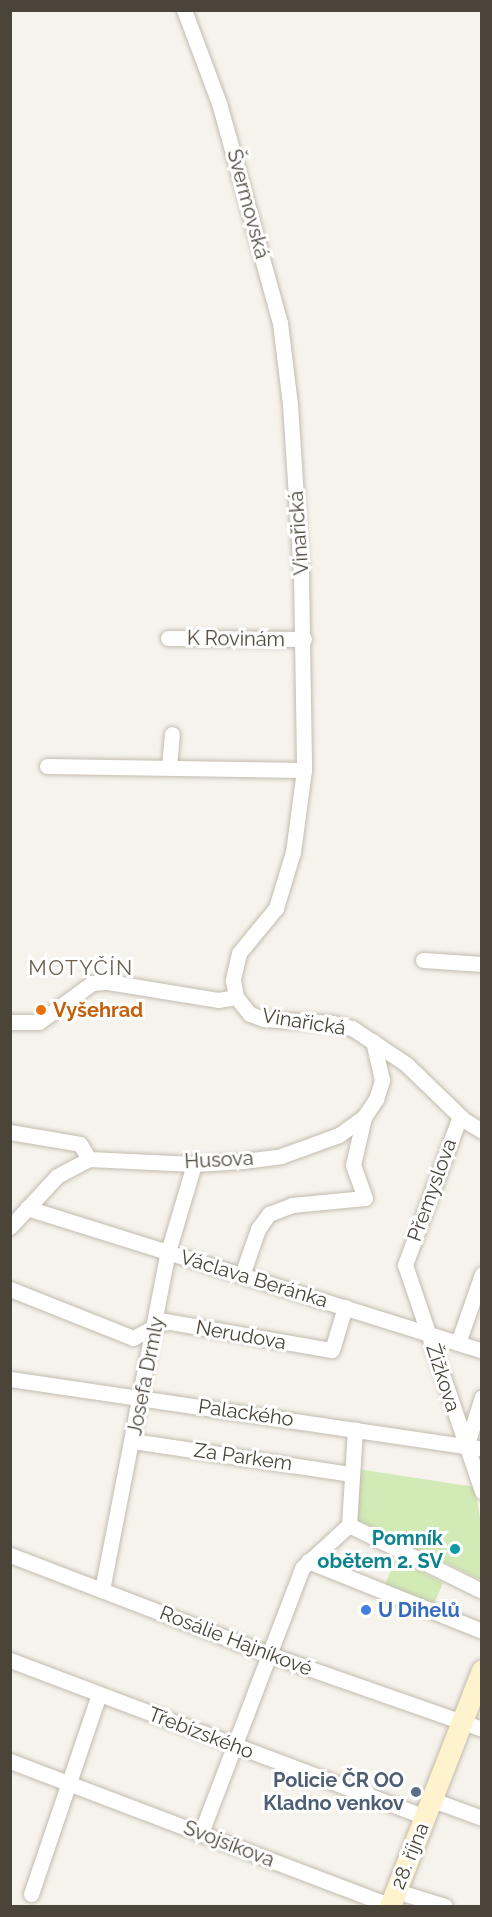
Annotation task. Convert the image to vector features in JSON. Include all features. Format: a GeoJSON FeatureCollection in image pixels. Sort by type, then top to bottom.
{"type":"FeatureCollection","features":[{"type":"Feature","properties":{"kind":"main road","name":"28. října"},"geometry":{"type":"LineString","coordinates":[[392,1901],[429,1808],[472,1727],[482,1670]]}},
{"type":"Feature","properties":{"kind":"street","name":"Švermovská"},"geometry":{"type":"LineString","coordinates":[[184,10],[242,177],[280,323],[290,404]]}},
{"type":"Feature","properties":{"kind":"street","name":"Vinařická"},"geometry":{"type":"LineString","coordinates":[[290,404],[304,639],[304,770],[284,892],[268,921],[239,953],[233,980],[236,996],[250,1014],[264,1019],[333,1023],[373,1041],[406,1064],[460,1116],[482,1131]]}},
{"type":"Feature","properties":{"kind":"street","name":"K Rovinám"},"geometry":{"type":"LineString","coordinates":[[168,638],[304,639]]}},
{"type":"Feature","properties":{"kind":"street"},"geometry":{"type":"LineString","coordinates":[[170,767],[172,734]]}},
{"type":"Feature","properties":{"kind":"street"},"geometry":{"type":"LineString","coordinates":[[47,766],[304,770]]}},
{"type":"Feature","properties":{"kind":"street"},"geometry":{"type":"LineString","coordinates":[[423,960],[482,964]]}},
{"type":"Feature","properties":{"kind":"street"},"geometry":{"type":"LineString","coordinates":[[10,1022],[39,1022],[92,983],[108,982],[218,999],[236,996]]}},
{"type":"Feature","properties":{"kind":"street","name":"Husova"},"geometry":{"type":"LineString","coordinates":[[89,1159],[194,1164],[281,1156],[339,1135],[364,1117],[382,1080],[373,1041]]}},
{"type":"Feature","properties":{"kind":"street","name":"Přemyslova"},"geometry":{"type":"LineString","coordinates":[[405,1265],[460,1116]]}},
{"type":"Feature","properties":{"kind":"street"},"geometry":{"type":"LineString","coordinates":[[242,1275],[258,1229],[269,1214],[292,1205],[365,1198],[352,1166],[364,1117]]}},
{"type":"Feature","properties":{"kind":"street"},"geometry":{"type":"LineString","coordinates":[[10,1132],[80,1144],[89,1159],[57,1176],[10,1227]]}},
{"type":"Feature","properties":{"kind":"street","name":"Josefa Drmly"},"geometry":{"type":"LineString","coordinates":[[102,1590],[156,1326],[168,1252],[194,1164]]}},
{"type":"Feature","properties":{"kind":"street","name":"Václava Beránka"},"geometry":{"type":"LineString","coordinates":[[27,1208],[482,1351]]}},
{"type":"Feature","properties":{"kind":"street","name":"Žižkova"},"geometry":{"type":"LineString","coordinates":[[405,1265],[429,1334],[474,1448],[482,1491]]}},
{"type":"Feature","properties":{"kind":"street"},"geometry":{"type":"LineString","coordinates":[[458,1343],[482,1274]]}},
{"type":"Feature","properties":{"kind":"street","name":"Nerudova"},"geometry":{"type":"LineString","coordinates":[[10,1289],[133,1338],[165,1321],[332,1350],[345,1307]]}},
{"type":"Feature","properties":{"kind":"street","name":"Palackého"},"geometry":{"type":"LineString","coordinates":[[10,1379],[474,1448]]}},
{"type":"Feature","properties":{"kind":"street"},"geometry":{"type":"LineString","coordinates":[[474,1448],[482,1397]]}},
{"type":"Feature","properties":{"kind":"street"},"geometry":{"type":"LineString","coordinates":[[201,1833],[268,1654],[308,1561],[349,1525],[355,1429]]}},
{"type":"Feature","properties":{"kind":"street","name":"Za Parkem"},"geometry":{"type":"LineString","coordinates":[[133,1441],[352,1474]]}},
{"type":"Feature","properties":{"kind":"street"},"geometry":{"type":"LineString","coordinates":[[349,1525],[482,1591]]}},
{"type":"Feature","properties":{"kind":"street","name":"Rosálie Hajníkové"},"geometry":{"type":"LineString","coordinates":[[10,1555],[268,1654],[472,1727]]}},
{"type":"Feature","properties":{"kind":"street"},"geometry":{"type":"LineString","coordinates":[[308,1561],[482,1631]]}},
{"type":"Feature","properties":{"kind":"street","name":"Třebízského"},"geometry":{"type":"LineString","coordinates":[[10,1660],[233,1746],[429,1808],[482,1818]]}},
{"type":"Feature","properties":{"kind":"street"},"geometry":{"type":"LineString","coordinates":[[31,1894],[99,1694]]}},
{"type":"Feature","properties":{"kind":"street","name":"Svojsíkova"},"geometry":{"type":"LineString","coordinates":[[10,1761],[201,1833],[392,1901],[445,1906]]}},
{"type":"Feature","properties":{"kind":"green space"},"geometry":{"type":"Polygon","coordinates":[[[357,1469],[475,1487],[481,1524],[481,1580],[357,1520],[357,1469]]]}},
{"type":"Feature","properties":{"kind":"green space"},"geometry":{"type":"Polygon","coordinates":[[[396,1559],[443,1583],[433,1606],[384,1586],[396,1559]]]}},
{"type":"Feature","properties":{"kind":"place","name":"Vyšehrad"},"geometry":{"type":"Point","coordinates":[41,1010]}},
{"type":"Feature","properties":{"kind":"place","name":"Pomník obětem 2. SV"},"geometry":{"type":"Point","coordinates":[455,1549]}},
{"type":"Feature","properties":{"kind":"place","name":"U Dihelů"},"geometry":{"type":"Point","coordinates":[366,1610]}},
{"type":"Feature","properties":{"kind":"place","name":"Policie ČR OO Kladno venkov"},"geometry":{"type":"Point","coordinates":[416,1792]}},
{"type":"Feature","properties":{"kind":"district","name":"MOTYČÍN"},"geometry":{"type":"Point","coordinates":[81,968]}}]}
